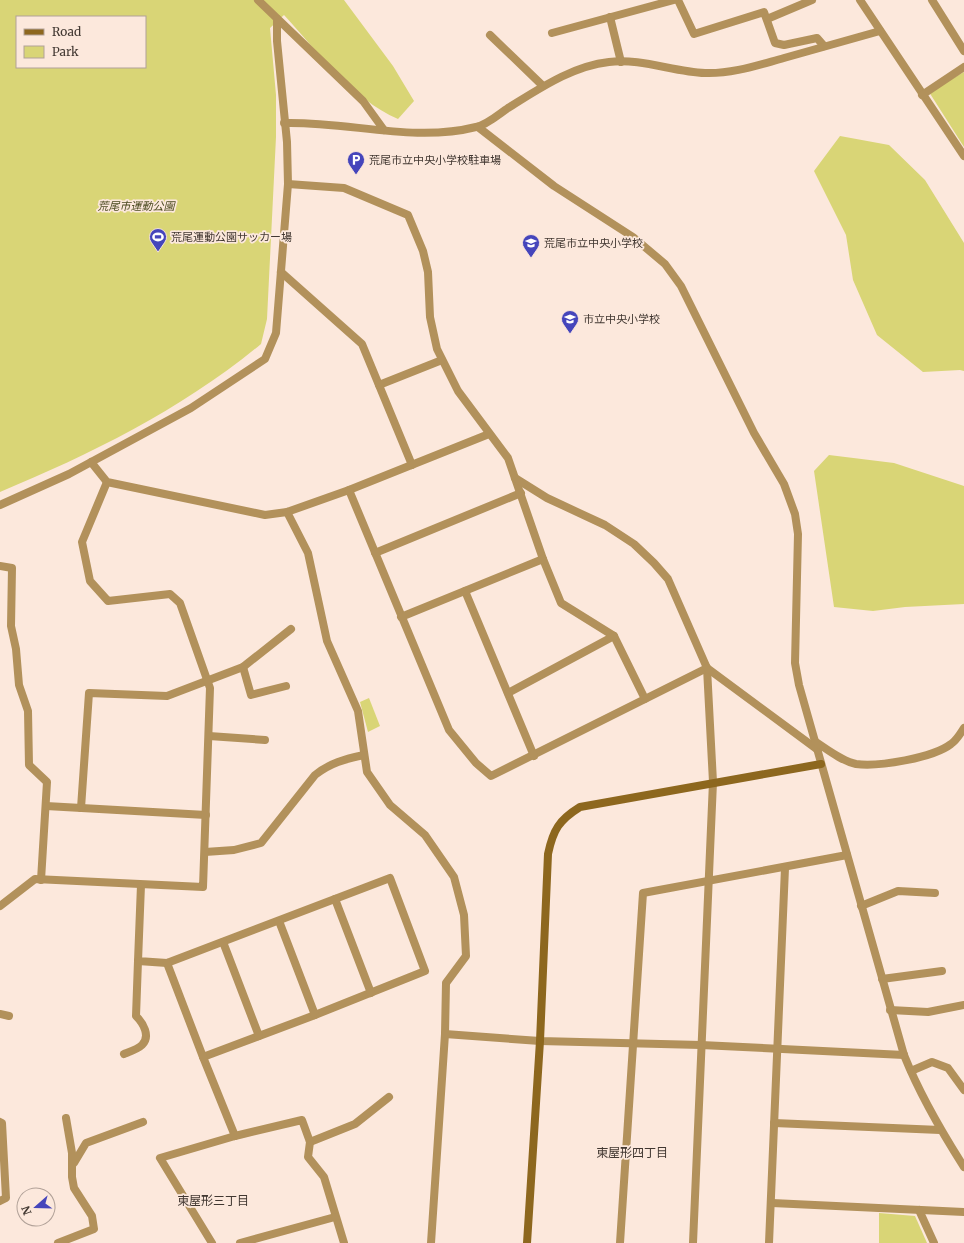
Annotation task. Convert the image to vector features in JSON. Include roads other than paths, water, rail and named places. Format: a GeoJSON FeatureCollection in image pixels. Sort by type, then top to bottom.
{"type":"FeatureCollection","features":[{"type":"Feature","properties":{"kind":"street"},"geometry":{"type":"LineString","coordinates":[[258,0],[363,101],[384,130]]}},
{"type":"Feature","properties":{"kind":"street"},"geometry":{"type":"LineString","coordinates":[[552,33],[674,0]]}},
{"type":"Feature","properties":{"kind":"street"},"geometry":{"type":"LineString","coordinates":[[678,0],[694,34],[764,12],[775,43],[784,45],[817,38],[824,46]]}},
{"type":"Feature","properties":{"kind":"street"},"geometry":{"type":"LineString","coordinates":[[767,19],[812,0]]}},
{"type":"Feature","properties":{"kind":"street"},"geometry":{"type":"LineString","coordinates":[[860,0],[964,156]]}},
{"type":"Feature","properties":{"kind":"street"},"geometry":{"type":"LineString","coordinates":[[932,0],[964,51]]}},
{"type":"Feature","properties":{"kind":"street"},"geometry":{"type":"LineString","coordinates":[[610,18],[621,62]]}},
{"type":"Feature","properties":{"kind":"street"},"geometry":{"type":"LineString","coordinates":[[0,505],[91,462],[191,408],[264,359],[276,333],[288,184],[277,19]]}},
{"type":"Feature","properties":{"kind":"street"},"geometry":{"type":"LineString","coordinates":[[284,123],[304,123],[418,134],[478,127],[543,86],[588,66],[611,61],[654,64],[704,73],[733,72],[880,31]]}},
{"type":"Feature","properties":{"kind":"street"},"geometry":{"type":"LineString","coordinates":[[490,36],[543,86]]}},
{"type":"Feature","properties":{"kind":"street"},"geometry":{"type":"LineString","coordinates":[[922,95],[964,67]]}},
{"type":"Feature","properties":{"kind":"street"},"geometry":{"type":"LineString","coordinates":[[478,127],[554,186],[633,237],[665,264],[681,286],[754,433],[784,484],[795,514],[798,534],[799,561],[795,663],[799,685],[904,1055],[940,1130],[964,1167]]}},
{"type":"Feature","properties":{"kind":"street"},"geometry":{"type":"LineString","coordinates":[[288,184],[344,188],[408,215],[423,251],[428,272],[430,317],[437,349],[442,360],[458,391],[508,458],[543,559],[561,603],[614,636],[645,699]]}},
{"type":"Feature","properties":{"kind":"street"},"geometry":{"type":"LineString","coordinates":[[281,272],[362,344],[412,465]]}},
{"type":"Feature","properties":{"kind":"street"},"geometry":{"type":"LineString","coordinates":[[379,385],[442,360]]}},
{"type":"Feature","properties":{"kind":"street"},"geometry":{"type":"LineString","coordinates":[[91,462],[107,482],[265,515],[287,512],[349,490],[489,434]]}},
{"type":"Feature","properties":{"kind":"street"},"geometry":{"type":"LineString","coordinates":[[515,478],[547,498],[605,525],[634,544],[654,563],[668,579],[707,668],[712,782],[709,880],[692,1243]]}},
{"type":"Feature","properties":{"kind":"street"},"geometry":{"type":"LineString","coordinates":[[0,906],[35,879],[203,887],[210,688],[180,603],[170,594],[108,601],[90,580],[82,542],[107,482]]}},
{"type":"Feature","properties":{"kind":"street"},"geometry":{"type":"LineString","coordinates":[[349,490],[449,730],[476,763],[491,776],[534,756],[707,668]]}},
{"type":"Feature","properties":{"kind":"street"},"geometry":{"type":"LineString","coordinates":[[375,553],[521,493]]}},
{"type":"Feature","properties":{"kind":"street"},"geometry":{"type":"LineString","coordinates":[[287,512],[308,553],[327,641],[358,710],[364,755],[368,772],[390,805],[425,835],[454,877],[464,915],[466,956],[446,983],[445,1034],[431,1243]]}},
{"type":"Feature","properties":{"kind":"street"},"geometry":{"type":"LineString","coordinates":[[401,617],[543,559]]}},
{"type":"Feature","properties":{"kind":"street"},"geometry":{"type":"LineString","coordinates":[[0,566],[12,568],[11,626],[16,649],[19,685],[28,711],[30,765],[47,782],[41,880]]}},
{"type":"Feature","properties":{"kind":"street"},"geometry":{"type":"LineString","coordinates":[[465,591],[534,756]]}},
{"type":"Feature","properties":{"kind":"street"},"geometry":{"type":"LineString","coordinates":[[81,808],[89,693],[167,696],[207,679],[243,667],[290,629]]}},
{"type":"Feature","properties":{"kind":"street"},"geometry":{"type":"LineString","coordinates":[[508,693],[614,636]]}},
{"type":"Feature","properties":{"kind":"street"},"geometry":{"type":"LineString","coordinates":[[243,667],[251,695],[286,686]]}},
{"type":"Feature","properties":{"kind":"street"},"geometry":{"type":"LineString","coordinates":[[707,668],[817,746],[855,764],[877,765],[916,758],[950,745],[964,728]]}},
{"type":"Feature","properties":{"kind":"street"},"geometry":{"type":"LineString","coordinates":[[209,736],[265,740]]}},
{"type":"Feature","properties":{"kind":"street"},"geometry":{"type":"LineString","coordinates":[[205,852],[234,850],[261,843],[315,776],[325,767],[338,761],[364,755]]}},
{"type":"Feature","properties":{"kind":"street"},"geometry":{"type":"LineString","coordinates":[[527,1243],[540,1041],[548,854],[555,829],[566,816],[580,807],[712,782],[821,764]]}},
{"type":"Feature","properties":{"kind":"street"},"geometry":{"type":"LineString","coordinates":[[46,806],[206,815]]}},
{"type":"Feature","properties":{"kind":"street"},"geometry":{"type":"LineString","coordinates":[[620,1243],[643,892],[785,868],[847,855]]}},
{"type":"Feature","properties":{"kind":"street"},"geometry":{"type":"LineString","coordinates":[[769,1243],[772,1203],[776,1049],[785,868]]}},
{"type":"Feature","properties":{"kind":"street"},"geometry":{"type":"LineString","coordinates":[[138,961],[167,963],[390,878],[426,971],[315,1016],[203,1057]]}},
{"type":"Feature","properties":{"kind":"street"},"geometry":{"type":"LineString","coordinates":[[124,1054],[142,1046],[146,1039],[142,1022],[136,1016],[142,885]]}},
{"type":"Feature","properties":{"kind":"street"},"geometry":{"type":"LineString","coordinates":[[861,906],[898,891],[935,893]]}},
{"type":"Feature","properties":{"kind":"street"},"geometry":{"type":"LineString","coordinates":[[335,899],[371,993]]}},
{"type":"Feature","properties":{"kind":"street"},"geometry":{"type":"LineString","coordinates":[[279,921],[315,1016]]}},
{"type":"Feature","properties":{"kind":"street"},"geometry":{"type":"LineString","coordinates":[[223,942],[259,1036]]}},
{"type":"Feature","properties":{"kind":"street"},"geometry":{"type":"LineString","coordinates":[[167,963],[235,1136]]}},
{"type":"Feature","properties":{"kind":"street"},"geometry":{"type":"LineString","coordinates":[[882,979],[942,971]]}},
{"type":"Feature","properties":{"kind":"street"},"geometry":{"type":"LineString","coordinates":[[890,1010],[928,1012],[964,1005]]}},
{"type":"Feature","properties":{"kind":"street"},"geometry":{"type":"LineString","coordinates":[[0,1014],[9,1016]]}},
{"type":"Feature","properties":{"kind":"street"},"geometry":{"type":"LineString","coordinates":[[445,1034],[540,1041],[632,1042],[904,1055]]}},
{"type":"Feature","properties":{"kind":"street"},"geometry":{"type":"LineString","coordinates":[[911,1072],[932,1062],[948,1068],[964,1090]]}},
{"type":"Feature","properties":{"kind":"street"},"geometry":{"type":"LineString","coordinates":[[310,1142],[355,1124],[389,1097]]}},
{"type":"Feature","properties":{"kind":"street"},"geometry":{"type":"LineString","coordinates":[[58,1243],[94,1229],[92,1216],[74,1188],[72,1177],[72,1153],[66,1118]]}},
{"type":"Feature","properties":{"kind":"street"},"geometry":{"type":"LineString","coordinates":[[212,1243],[160,1158],[235,1136],[302,1120],[310,1142],[308,1157],[324,1177],[344,1243]]}},
{"type":"Feature","properties":{"kind":"street"},"geometry":{"type":"LineString","coordinates":[[0,1122],[2,1122],[6,1198],[0,1201]]}},
{"type":"Feature","properties":{"kind":"street"},"geometry":{"type":"LineString","coordinates":[[72,1166],[86,1143],[143,1122]]}},
{"type":"Feature","properties":{"kind":"street"},"geometry":{"type":"LineString","coordinates":[[774,1123],[940,1130]]}},
{"type":"Feature","properties":{"kind":"street"},"geometry":{"type":"LineString","coordinates":[[772,1203],[964,1212]]}},
{"type":"Feature","properties":{"kind":"street"},"geometry":{"type":"LineString","coordinates":[[919,1210],[934,1243]]}},
{"type":"Feature","properties":{"kind":"street"},"geometry":{"type":"LineString","coordinates":[[240,1243],[335,1217]]}},
{"type":"Feature","properties":{"kind":"place","name":"荒尾市立中央小学校駐車場"},"geometry":{"type":"Point","coordinates":[356,175]}},
{"type":"Feature","properties":{"kind":"place","name":"荒尾運動公園サッカー場"},"geometry":{"type":"Point","coordinates":[158,252]}},
{"type":"Feature","properties":{"kind":"place","name":"荒尾市立中央小学校"},"geometry":{"type":"Point","coordinates":[531,258]}},
{"type":"Feature","properties":{"kind":"place","name":"市立中央小学校"},"geometry":{"type":"Point","coordinates":[570,334]}},
{"type":"Feature","properties":{"kind":"district","name":"東屋形四丁目"},"geometry":{"type":"Point","coordinates":[632,1153]}},
{"type":"Feature","properties":{"kind":"district","name":"東屋形三丁目"},"geometry":{"type":"Point","coordinates":[213,1201]}},
{"type":"Feature","properties":{"kind":"park label","name":"荒尾市運動公園"},"geometry":{"type":"Point","coordinates":[136,206]}}]}
